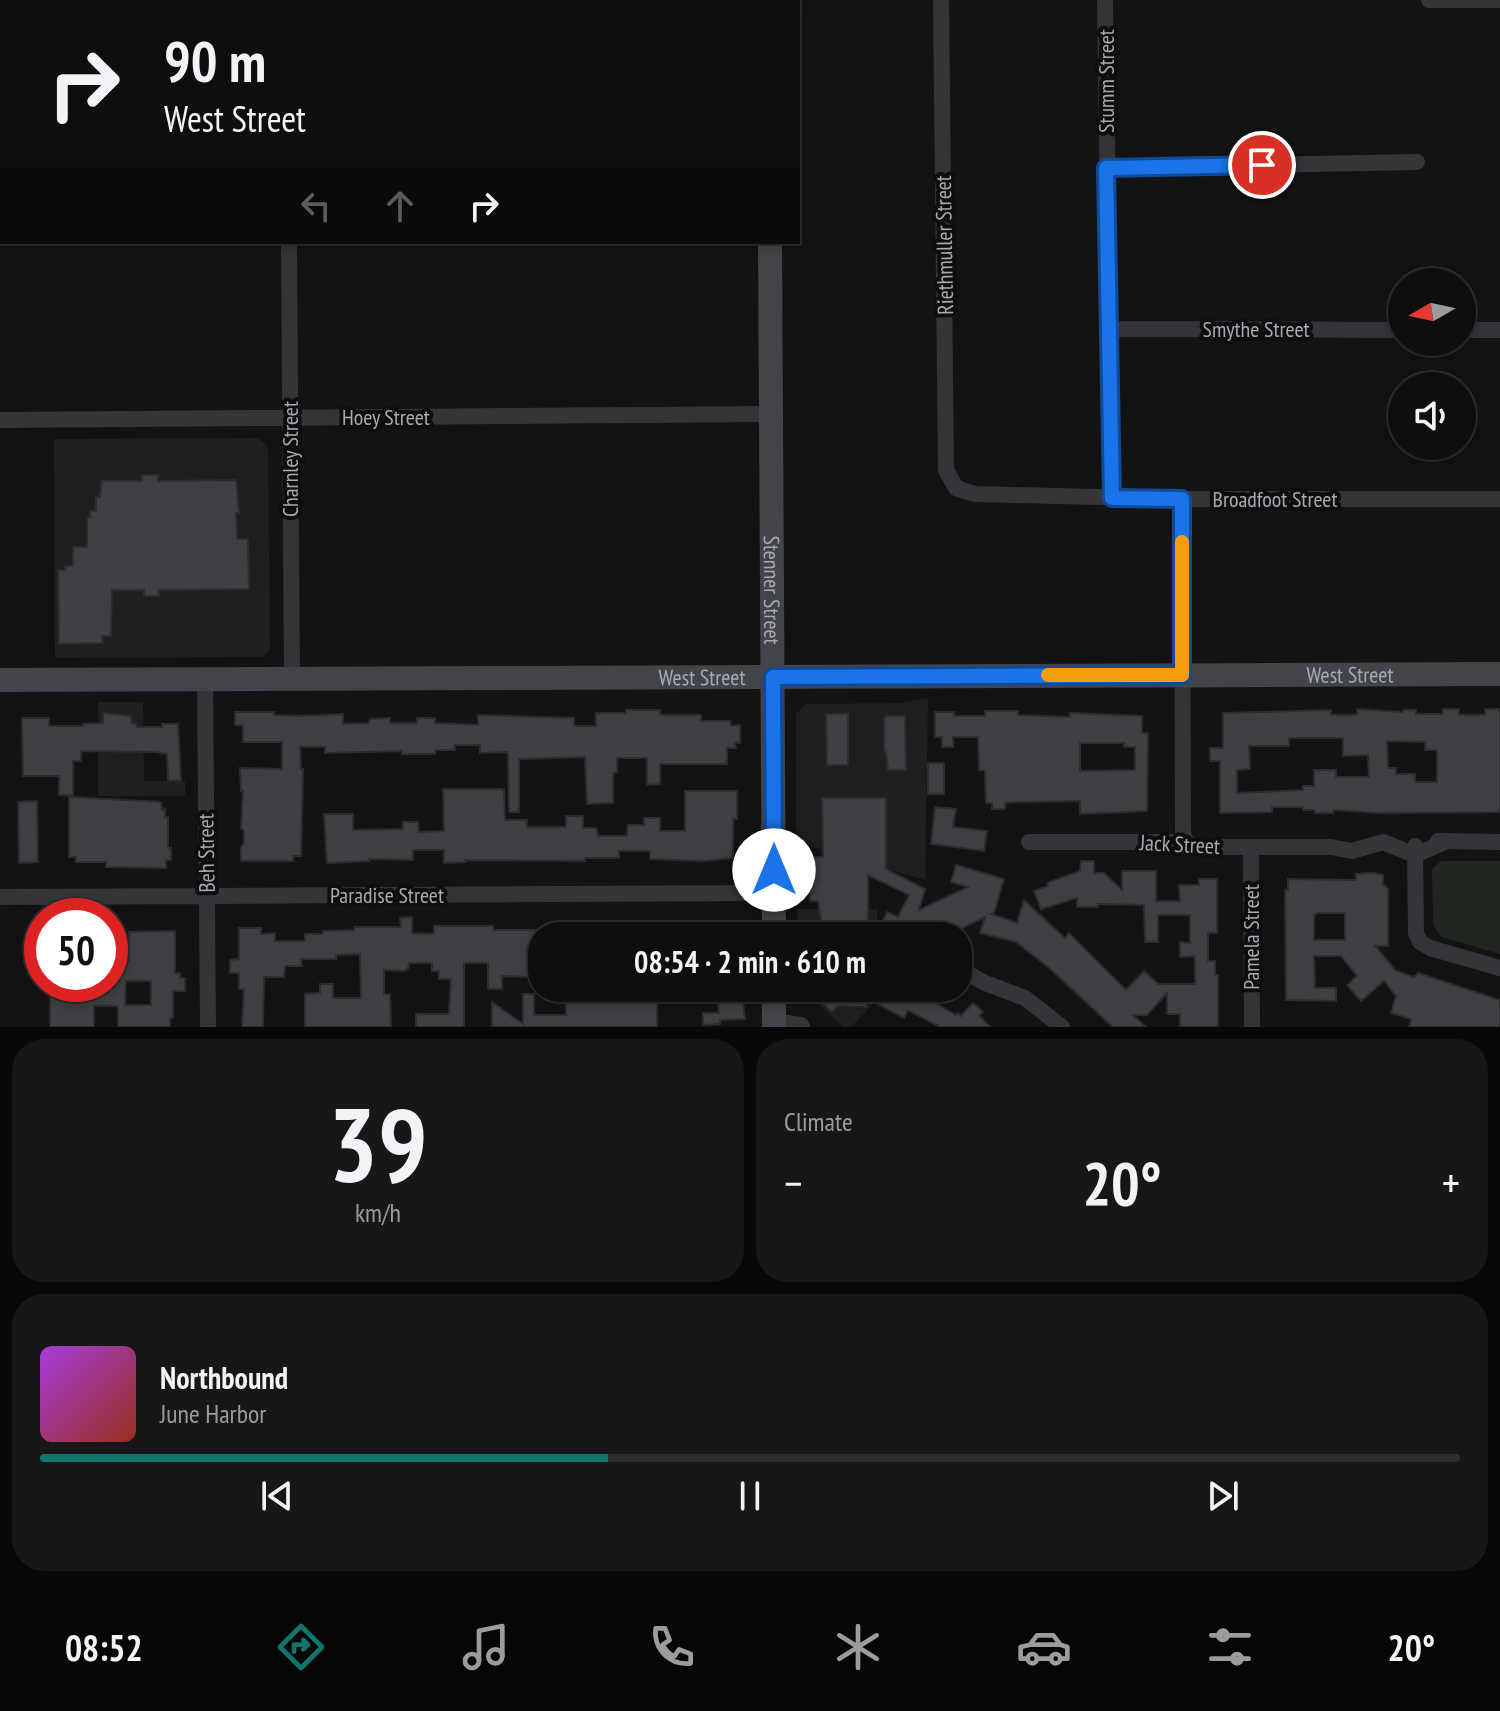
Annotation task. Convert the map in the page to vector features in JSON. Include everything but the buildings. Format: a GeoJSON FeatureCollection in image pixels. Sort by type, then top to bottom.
{"type":"FeatureCollection","features":[{"type":"Feature","properties":{"kind":"main road","name":"Stenner Street"},"geometry":{"type":"LineString","coordinates":[[770,244],[774,922]]}},
{"type":"Feature","properties":{"kind":"main road","name":"West Street"},"geometry":{"type":"LineString","coordinates":[[0,680],[1500,674]]}},
{"type":"Feature","properties":{"kind":"main road"},"geometry":{"type":"LineString","coordinates":[[774,1002],[774,1025]]}},
{"type":"Feature","properties":{"kind":"street","name":"Riethmuller Street"},"geometry":{"type":"LineString","coordinates":[[941,0],[946,470],[956,488]]}},
{"type":"Feature","properties":{"kind":"street","name":"Stumm Street"},"geometry":{"type":"LineString","coordinates":[[1105,0],[1112,498]]}},
{"type":"Feature","properties":{"kind":"street"},"geometry":{"type":"LineString","coordinates":[[1429,0],[1499,0]]}},
{"type":"Feature","properties":{"kind":"street"},"geometry":{"type":"LineString","coordinates":[[1106,168],[1417,162]]}},
{"type":"Feature","properties":{"kind":"street","name":"Charnley Street"},"geometry":{"type":"LineString","coordinates":[[289,244],[292,677]]}},
{"type":"Feature","properties":{"kind":"street","name":"Smythe Street"},"geometry":{"type":"LineString","coordinates":[[1110,329],[1388,330]]}},
{"type":"Feature","properties":{"kind":"street"},"geometry":{"type":"LineString","coordinates":[[1476,330],[1500,330]]}},
{"type":"Feature","properties":{"kind":"street","name":"Hoey Street"},"geometry":{"type":"LineString","coordinates":[[0,420],[772,414]]}},
{"type":"Feature","properties":{"kind":"street","name":"Broadfoot Street"},"geometry":{"type":"LineString","coordinates":[[956,488],[975,494],[1112,498],[1500,499]]}},
{"type":"Feature","properties":{"kind":"street"},"geometry":{"type":"LineString","coordinates":[[1182,499],[1183,833],[1186,842]]}},
{"type":"Feature","properties":{"kind":"street","name":"Beh Street"},"geometry":{"type":"LineString","coordinates":[[205,678],[208,1027]]}},
{"type":"Feature","properties":{"kind":"street","name":"Jack Street"},"geometry":{"type":"LineString","coordinates":[[1029,842],[1186,842],[1197,847],[1331,847],[1352,851],[1383,842],[1401,841],[1415,850],[1428,841],[1500,842]]}},
{"type":"Feature","properties":{"kind":"street","name":"Pamela Street"},"geometry":{"type":"LineString","coordinates":[[1251,847],[1252,1027]]}},
{"type":"Feature","properties":{"kind":"street"},"geometry":{"type":"LineString","coordinates":[[1415,850],[1416,933],[1420,942],[1430,948],[1500,968]]}},
{"type":"Feature","properties":{"kind":"street","name":"Paradise Street"},"geometry":{"type":"LineString","coordinates":[[0,897],[774,893]]}},
{"type":"Feature","properties":{"kind":"street"},"geometry":{"type":"LineString","coordinates":[[972,976],[1025,998],[1062,1027]]}},
{"type":"Feature","properties":{"kind":"street"},"geometry":{"type":"LineString","coordinates":[[774,1025],[800,1027]]}},
{"type":"Feature","properties":{"kind":"shaded area"},"geometry":{"type":"Polygon","coordinates":[[[258,438],[268,447],[270,650],[262,657],[55,658],[54,439],[258,438]]]}},
{"type":"Feature","properties":{"kind":"shaded area"},"geometry":{"type":"Polygon","coordinates":[[[928,698],[925,880],[796,842],[796,714],[806,704],[900,703],[928,698]]]}},
{"type":"Feature","properties":{"kind":"shaded area"},"geometry":{"type":"Polygon","coordinates":[[[98,702],[143,702],[144,781],[185,781],[185,796],[98,796],[98,702]]]}},
{"type":"Feature","properties":{"kind":"shaded area"},"geometry":{"type":"Polygon","coordinates":[[[1441,861],[1500,861],[1500,954],[1441,937],[1433,925],[1432,869],[1441,861]]]}},
{"type":"Feature","properties":{"kind":"shaded area"},"geometry":{"type":"Polygon","coordinates":[[[797,909],[877,909],[877,922],[797,922],[797,909]]]}},
{"type":"Feature","properties":{"kind":"shaded area"},"geometry":{"type":"Polygon","coordinates":[[[816,1002],[875,1002],[851,1027],[843,1027],[816,1002]]]}},
{"type":"Feature","properties":{"kind":"slow traffic"},"geometry":{"type":"LineString","coordinates":[[1048,675],[1182,675],[1182,542]]}},
{"type":"Feature","properties":{"kind":"route"},"geometry":{"type":"LineString","coordinates":[[774,870],[773,677],[1182,675],[1182,499],[1112,498],[1106,168],[1262,165]]}}]}
